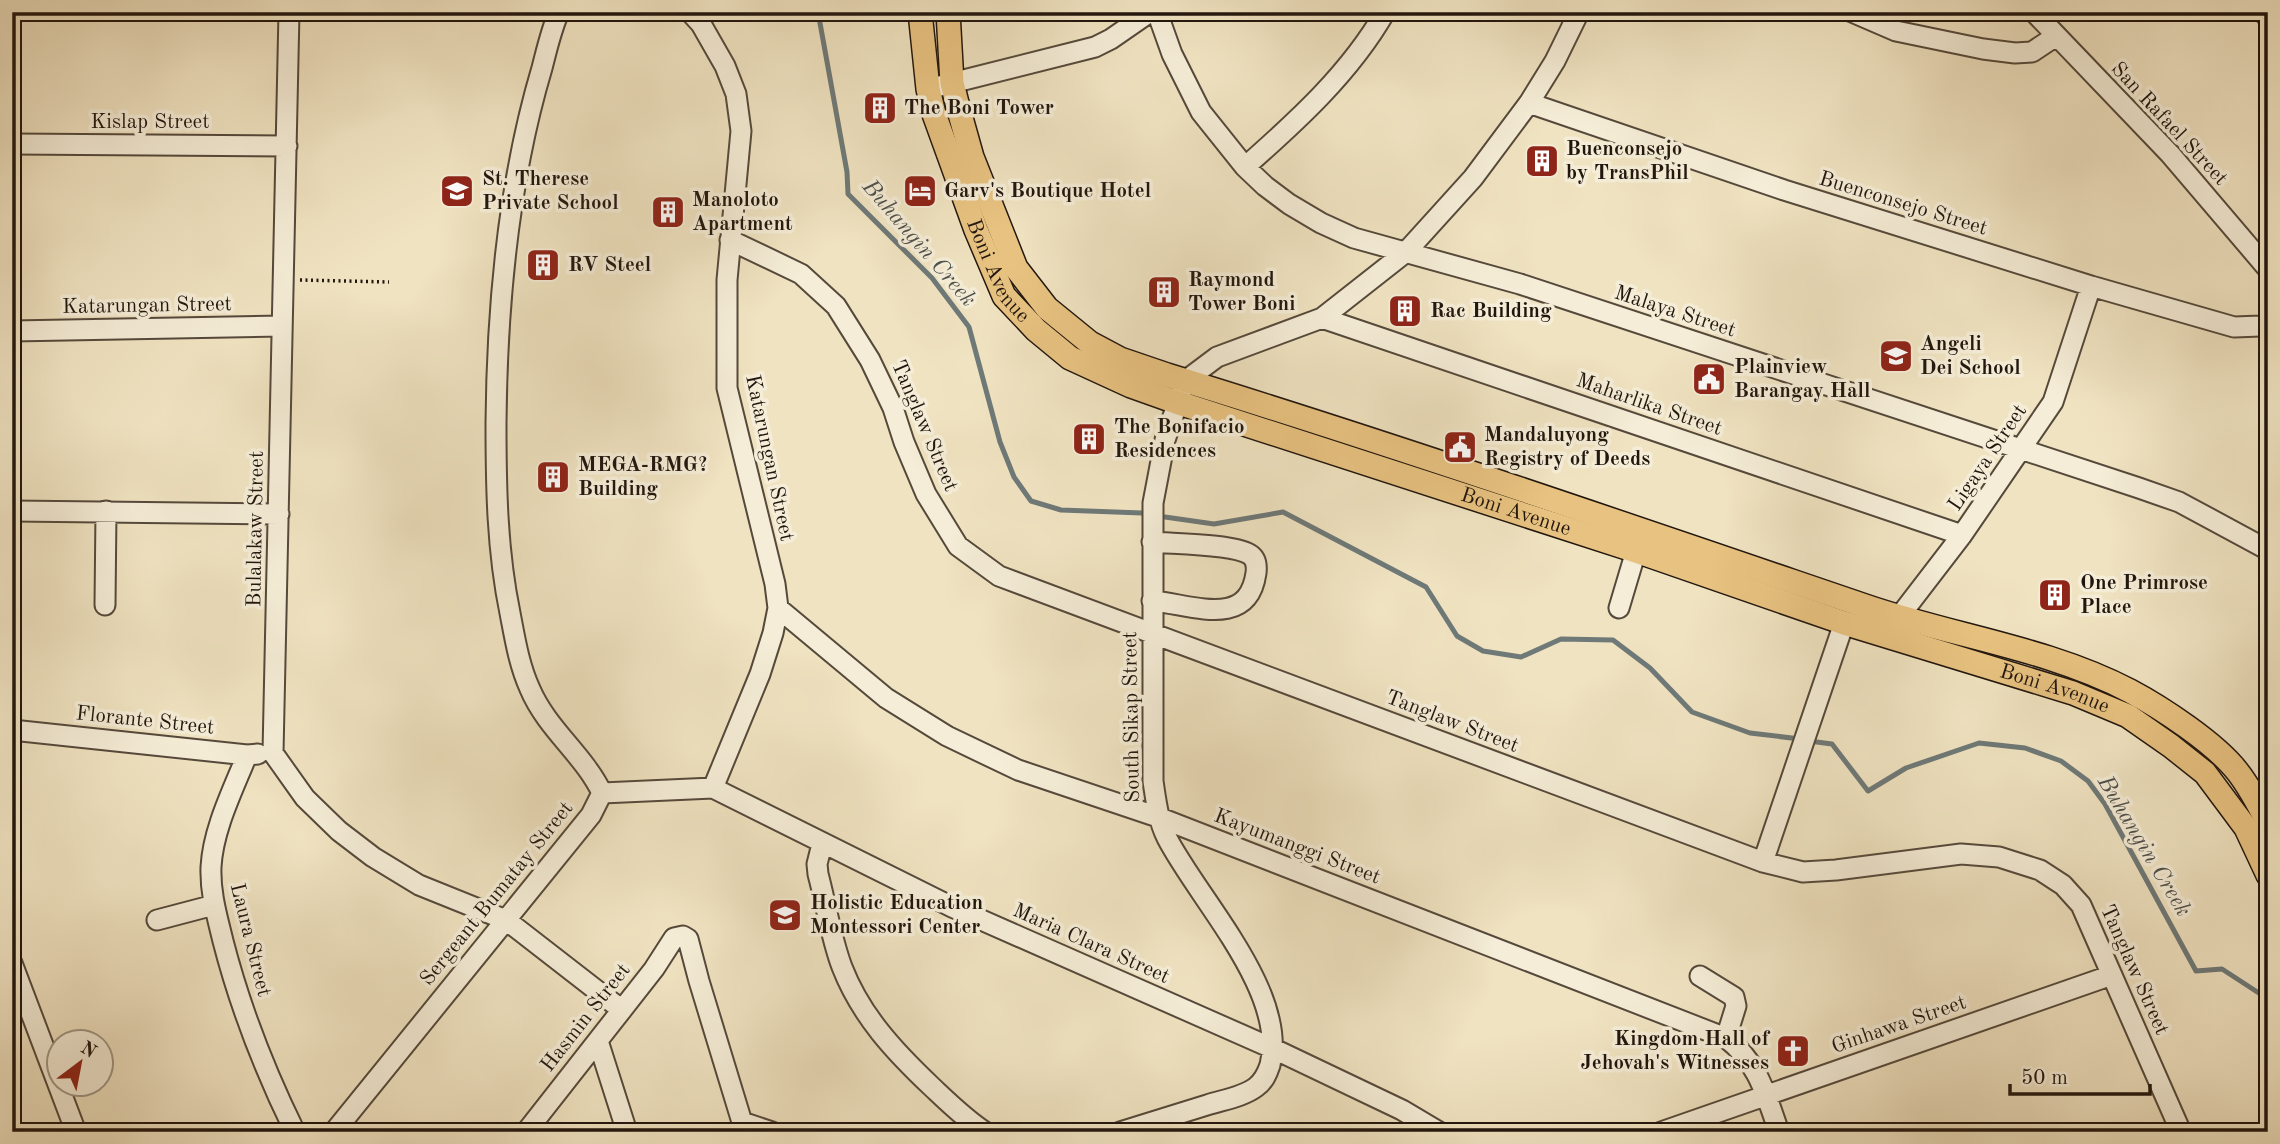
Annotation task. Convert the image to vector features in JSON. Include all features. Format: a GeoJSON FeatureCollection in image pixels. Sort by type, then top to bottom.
{"type":"FeatureCollection","features":[{"type":"Feature","properties":{"kind":"main road","name":"Boni Avenue"},"geometry":{"type":"LineString","coordinates":[[920,12],[928,89],[934,114],[952,169],[1004,296],[1036,330],[1070,358],[1100,374],[1176,402],[1636,551],[1844,623],[1895,627],[2021,650],[2079,669],[2131,691],[2199,736],[2238,772],[2268,823]]}},
{"type":"Feature","properties":{"kind":"main road","name":"Boni Avenue"},"geometry":{"type":"LineString","coordinates":[[948,12],[952,83],[972,158],[1016,268],[1047,308],[1090,343],[1110,354],[1185,381],[1895,627],[2128,716],[2171,746],[2213,782],[2246,828],[2268,875]]}},
{"type":"Feature","properties":{"kind":"street","name":"Bulalakaw Street"},"geometry":{"type":"LineString","coordinates":[[273,753],[289,12]]}},
{"type":"Feature","properties":{"kind":"street","name":"Sergeant Bumatay Street"},"geometry":{"type":"LineString","coordinates":[[334,1132],[591,815],[602,793],[594,776],[544,716],[530,690],[519,656],[504,582],[496,484],[497,359],[510,223],[529,111],[559,12]]}},
{"type":"Feature","properties":{"kind":"street","name":"Katarungan Street"},"geometry":{"type":"LineString","coordinates":[[690,12],[701,24],[725,66],[736,94],[741,131],[727,280],[726,388],[775,584],[778,608],[760,674],[713,788]]}},
{"type":"Feature","properties":{"kind":"street"},"geometry":{"type":"LineString","coordinates":[[928,89],[1095,47],[1150,12]]}},
{"type":"Feature","properties":{"kind":"street","name":"Malaya Street"},"geometry":{"type":"LineString","coordinates":[[1157,12],[1172,54],[1201,112],[1245,167],[1265,186],[1321,223],[1354,238],[1520,284],[2179,502],[2225,524],[2268,550]]}},
{"type":"Feature","properties":{"kind":"street"},"geometry":{"type":"LineString","coordinates":[[1245,167],[1335,80],[1385,12]]}},
{"type":"Feature","properties":{"kind":"street"},"geometry":{"type":"LineString","coordinates":[[1185,381],[1217,357],[1322,318],[1406,252],[1473,178],[1529,103],[1555,61],[1579,12]]}},
{"type":"Feature","properties":{"kind":"street"},"geometry":{"type":"LineString","coordinates":[[1852,12],[1896,31],[1994,50],[2032,52],[2056,36]]}},
{"type":"Feature","properties":{"kind":"street","name":"San Rafael Street"},"geometry":{"type":"LineString","coordinates":[[2034,12],[2170,154],[2268,269]]}},
{"type":"Feature","properties":{"kind":"street"},"geometry":{"type":"LineString","coordinates":[[2263,12],[2268,18]]}},
{"type":"Feature","properties":{"kind":"street","name":"Buenconsejo Street"},"geometry":{"type":"LineString","coordinates":[[1529,103],[1784,190],[2091,286],[2234,327],[2261,326],[2268,323]]}},
{"type":"Feature","properties":{"kind":"street","name":"Kislap Street"},"geometry":{"type":"LineString","coordinates":[[12,144],[287,146]]}},
{"type":"Feature","properties":{"kind":"street","name":"Tanglaw Street"},"geometry":{"type":"LineString","coordinates":[[730,240],[801,274],[836,306],[870,360],[893,408],[926,494],[958,546],[999,576],[1763,862],[1803,872],[1961,854],[1999,857],[2040,870],[2063,885],[2081,905],[2180,1132]]}},
{"type":"Feature","properties":{"kind":"street","name":"Ligaya Street"},"geometry":{"type":"LineString","coordinates":[[1895,627],[2022,450],[2053,401],[2091,286]]}},
{"type":"Feature","properties":{"kind":"street","name":"Maharlika Street"},"geometry":{"type":"LineString","coordinates":[[1322,318],[1962,535]]}},
{"type":"Feature","properties":{"kind":"street","name":"Katarungan Street"},"geometry":{"type":"LineString","coordinates":[[12,331],[282,326]]}},
{"type":"Feature","properties":{"kind":"street","name":"South Sikap Street"},"geometry":{"type":"LineString","coordinates":[[1185,381],[1165,440],[1153,503],[1153,781],[1158,817],[1175,852],[1251,972],[1265,1005],[1274,1049]]}},
{"type":"Feature","properties":{"kind":"street"},"geometry":{"type":"LineString","coordinates":[[12,511],[279,514]]}},
{"type":"Feature","properties":{"kind":"street"},"geometry":{"type":"LineString","coordinates":[[105,605],[106,511]]}},
{"type":"Feature","properties":{"kind":"street"},"geometry":{"type":"LineString","coordinates":[[1152,542],[1233,549],[1247,552],[1256,564],[1250,594],[1231,609],[1220,610],[1152,601]]}},
{"type":"Feature","properties":{"kind":"street"},"geometry":{"type":"LineString","coordinates":[[1619,608],[1636,551]]}},
{"type":"Feature","properties":{"kind":"street","name":"Kayumanggi Street"},"geometry":{"type":"LineString","coordinates":[[778,608],[886,698],[947,736],[1018,770],[1158,817],[1726,1038],[1753,1064],[1779,1132]]}},
{"type":"Feature","properties":{"kind":"street"},"geometry":{"type":"LineString","coordinates":[[1763,862],[1844,623]]}},
{"type":"Feature","properties":{"kind":"street","name":"Florante Street"},"geometry":{"type":"LineString","coordinates":[[12,730],[247,755],[273,753]]}},
{"type":"Feature","properties":{"kind":"street"},"geometry":{"type":"LineString","coordinates":[[273,753],[305,799],[339,831],[419,885],[506,920],[622,1010]]}},
{"type":"Feature","properties":{"kind":"street","name":"Laura Street"},"geometry":{"type":"LineString","coordinates":[[247,755],[214,843],[211,866],[214,905],[235,988],[295,1132]]}},
{"type":"Feature","properties":{"kind":"street","name":"Maria Clara Street"},"geometry":{"type":"LineString","coordinates":[[602,793],[713,788],[952,907],[1274,1049],[1402,1110],[1440,1132]]}},
{"type":"Feature","properties":{"kind":"street"},"geometry":{"type":"LineString","coordinates":[[822,844],[817,864],[818,874],[842,966],[857,999],[870,1021],[901,1058],[966,1119],[985,1132]]}},
{"type":"Feature","properties":{"kind":"street"},"geometry":{"type":"LineString","coordinates":[[157,920],[214,905]]}},
{"type":"Feature","properties":{"kind":"street","name":"Hasmin Street"},"geometry":{"type":"LineString","coordinates":[[526,1132],[654,970],[674,938],[682,936],[688,939],[744,1127]]}},
{"type":"Feature","properties":{"kind":"street"},"geometry":{"type":"LineString","coordinates":[[12,963],[76,1132]]}},
{"type":"Feature","properties":{"kind":"street","name":"Ginhawa Street"},"geometry":{"type":"LineString","coordinates":[[1661,1132],[2112,975]]}},
{"type":"Feature","properties":{"kind":"street"},"geometry":{"type":"LineString","coordinates":[[1700,976],[1734,997],[1736,1006],[1726,1038]]}},
{"type":"Feature","properties":{"kind":"street"},"geometry":{"type":"LineString","coordinates":[[598,1041],[627,1132]]}},
{"type":"Feature","properties":{"kind":"street"},"geometry":{"type":"LineString","coordinates":[[1120,1132],[1236,1096],[1256,1087],[1267,1076],[1274,1049]]}},
{"type":"Feature","properties":{"kind":"street"},"geometry":{"type":"LineString","coordinates":[[744,1127],[772,1132]]}},
{"type":"Feature","properties":{"kind":"path"},"geometry":{"type":"LineString","coordinates":[[306,281],[388,282]]}},
{"type":"Feature","properties":{"kind":"waterway","name":"Buhangin Creek"},"geometry":{"type":"LineString","coordinates":[[818,12],[847,172],[848,194],[932,278],[969,327],[1000,442],[1014,477],[1031,501],[1061,510],[1142,513]]}},
{"type":"Feature","properties":{"kind":"waterway","name":"Buhangin Creek"},"geometry":{"type":"LineString","coordinates":[[1165,517],[1214,524],[1283,512],[1426,587],[1457,636],[1483,651],[1521,657],[1561,639],[1613,640],[1650,668],[1692,712],[1750,733],[1800,739]]}},
{"type":"Feature","properties":{"kind":"waterway","name":"Buhangin Creek"},"geometry":{"type":"LineString","coordinates":[[1809,741],[1832,744],[1868,791],[1906,768],[1979,743],[2025,748],[2061,761],[2088,781],[2105,804],[2196,971],[2222,969],[2268,999]]}},
{"type":"Feature","properties":{"kind":"place","name":"The Boni Tower"},"geometry":{"type":"Point","coordinates":[880,108]}},
{"type":"Feature","properties":{"kind":"place","name":"Buenconsejo by TransPhil"},"geometry":{"type":"Point","coordinates":[1542,161]}},
{"type":"Feature","properties":{"kind":"place","name":"St. Therese Private School"},"geometry":{"type":"Point","coordinates":[457,191]}},
{"type":"Feature","properties":{"kind":"place","name":"Garv's Boutique Hotel"},"geometry":{"type":"Point","coordinates":[920,191]}},
{"type":"Feature","properties":{"kind":"place","name":"Manoloto Apartment"},"geometry":{"type":"Point","coordinates":[668,212]}},
{"type":"Feature","properties":{"kind":"place","name":"RV Steel"},"geometry":{"type":"Point","coordinates":[543,265]}},
{"type":"Feature","properties":{"kind":"place","name":"Raymond Tower Boni"},"geometry":{"type":"Point","coordinates":[1164,292]}},
{"type":"Feature","properties":{"kind":"place","name":"Rac Building"},"geometry":{"type":"Point","coordinates":[1405,311]}},
{"type":"Feature","properties":{"kind":"place","name":"Angeli Dei School"},"geometry":{"type":"Point","coordinates":[1896,356]}},
{"type":"Feature","properties":{"kind":"place","name":"Plainview Barangay Hall"},"geometry":{"type":"Point","coordinates":[1709,379]}},
{"type":"Feature","properties":{"kind":"place","name":"The Bonifacio Residences"},"geometry":{"type":"Point","coordinates":[1089,439]}},
{"type":"Feature","properties":{"kind":"place","name":"Mandaluyong Registry of Deeds"},"geometry":{"type":"Point","coordinates":[1460,447]}},
{"type":"Feature","properties":{"kind":"place","name":"MEGA-RMG? Building"},"geometry":{"type":"Point","coordinates":[553,477]}},
{"type":"Feature","properties":{"kind":"place","name":"One Primrose Place"},"geometry":{"type":"Point","coordinates":[2055,595]}},
{"type":"Feature","properties":{"kind":"place","name":"Holistic Education Montessori Center"},"geometry":{"type":"Point","coordinates":[785,915]}},
{"type":"Feature","properties":{"kind":"place","name":"Kingdom Hall of Jehovah's Witnesses"},"geometry":{"type":"Point","coordinates":[1793,1051]}}]}
